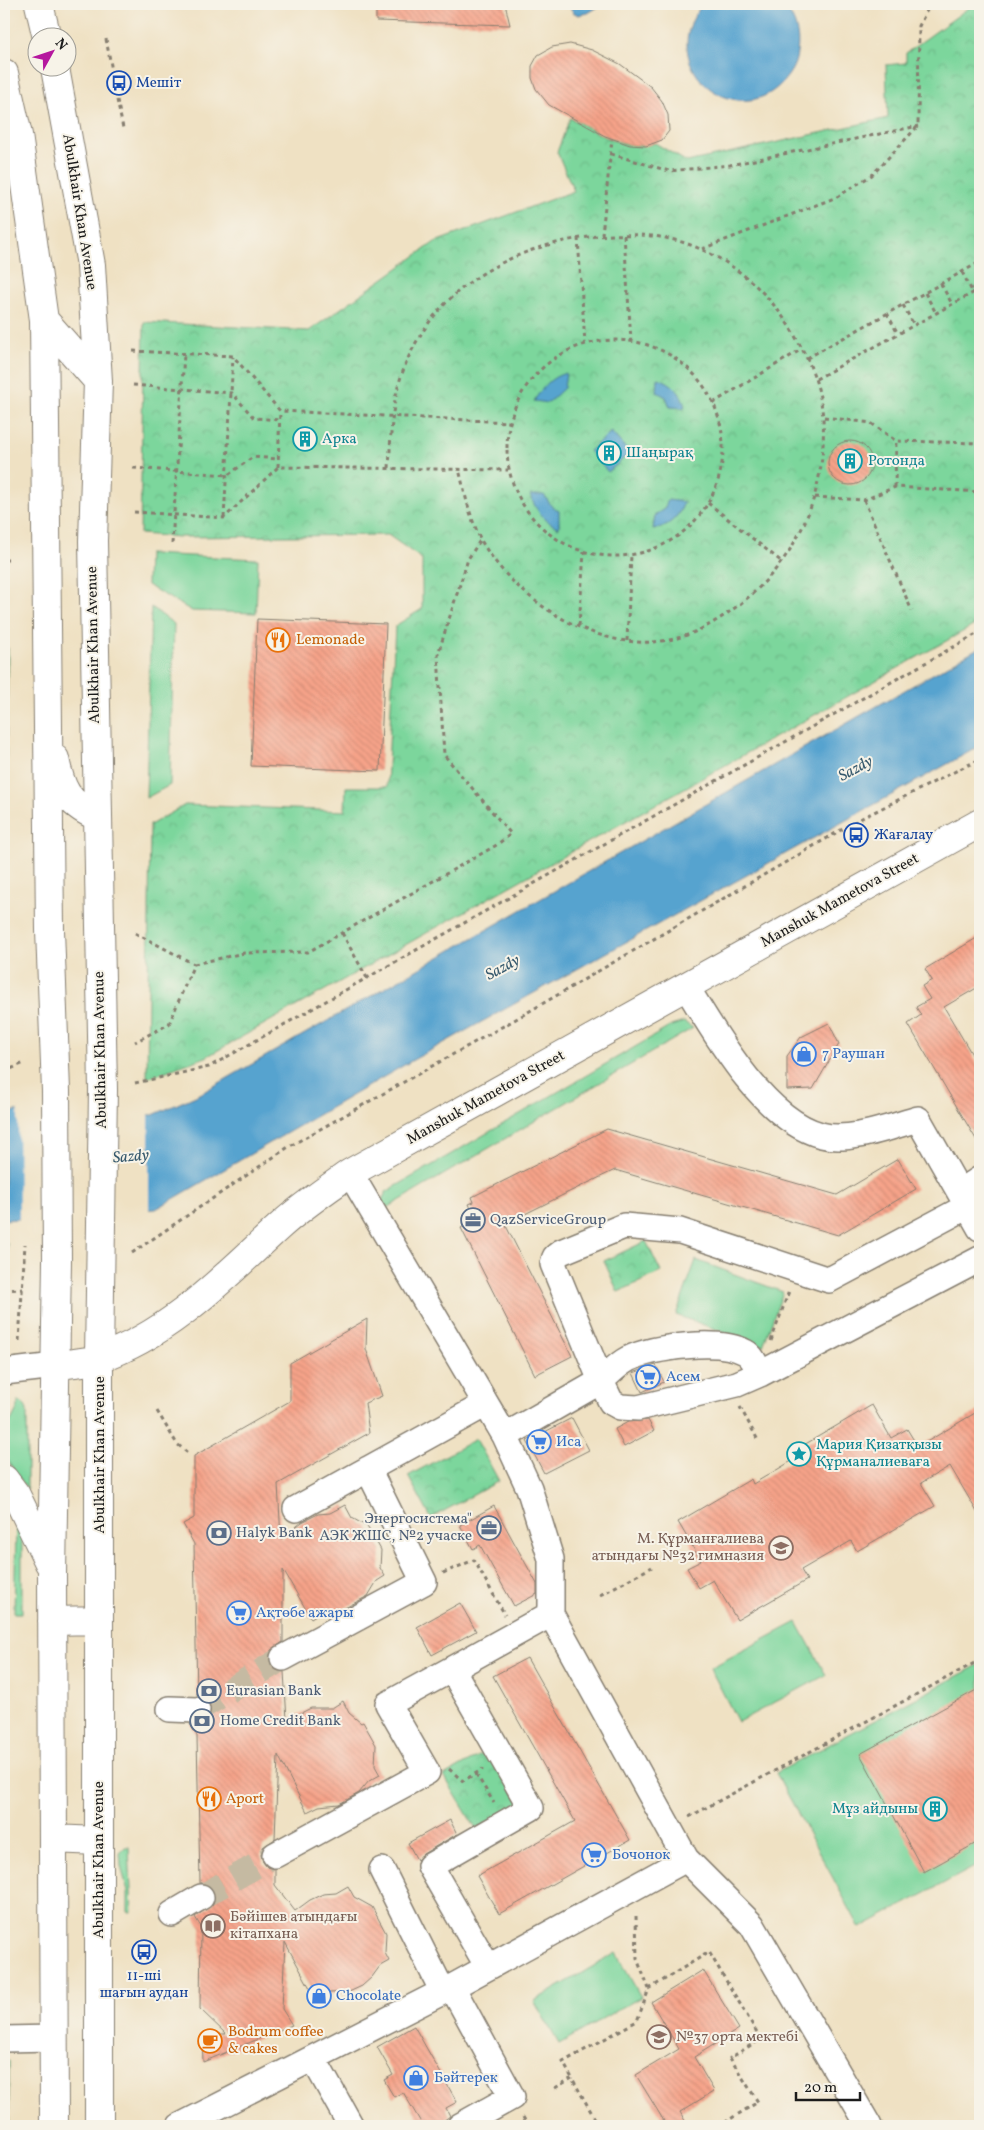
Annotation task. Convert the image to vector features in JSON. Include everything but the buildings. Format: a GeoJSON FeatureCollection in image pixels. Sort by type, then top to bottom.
{"type":"FeatureCollection","features":[{"type":"Feature","properties":{"kind":"main road"},"geometry":{"type":"LineString","coordinates":[[39,4],[45,28]]}},
{"type":"Feature","properties":{"kind":"main road"},"geometry":{"type":"LineString","coordinates":[[4,73],[18,136],[44,320],[47,720],[50,930],[56,1091],[57,1244],[52,1569],[54,2126]]}},
{"type":"Feature","properties":{"kind":"main road","name":"Abulkhair Khan Avenue"},"geometry":{"type":"LineString","coordinates":[[57,78],[91,265],[98,381],[93,541],[96,816],[103,1090],[99,1358],[98,2126]]}},
{"type":"Feature","properties":{"kind":"main road"},"geometry":{"type":"LineString","coordinates":[[44,320],[98,381]]}},
{"type":"Feature","properties":{"kind":"main road"},"geometry":{"type":"LineString","coordinates":[[47,720],[59,778],[68,796],[79,808],[96,816]]}},
{"type":"Feature","properties":{"kind":"main road","name":"Manshuk Mametova Street"},"geometry":{"type":"LineString","coordinates":[[55,1366],[99,1358],[148,1335],[208,1292],[314,1197],[350,1173],[980,823]]}},
{"type":"Feature","properties":{"kind":"main road"},"geometry":{"type":"LineString","coordinates":[[4,1479],[16,1495],[52,1569]]}},
{"type":"Feature","properties":{"kind":"main road"},"geometry":{"type":"LineString","coordinates":[[52,1622],[99,1620]]}},
{"type":"Feature","properties":{"kind":"main road"},"geometry":{"type":"LineString","coordinates":[[53,1838],[98,1842]]}},
{"type":"Feature","properties":{"kind":"street"},"geometry":{"type":"LineString","coordinates":[[686,986],[728,1054],[758,1090],[786,1117],[822,1136],[846,1136],[870,1132],[918,1119],[969,1192],[980,1228]]}},
{"type":"Feature","properties":{"kind":"street"},"geometry":{"type":"LineString","coordinates":[[350,1173],[486,1404],[529,1488],[551,1559],[551,1614],[686,1859],[752,1925],[869,2126]]}},
{"type":"Feature","properties":{"kind":"street"},"geometry":{"type":"LineString","coordinates":[[969,1192],[829,1280],[680,1231],[628,1226],[561,1252],[555,1257],[553,1264],[611,1402],[628,1408],[729,1386],[760,1374],[980,1259]]}},
{"type":"Feature","properties":{"kind":"street"},"geometry":{"type":"LineString","coordinates":[[504,1436],[601,1381],[628,1359],[671,1346],[724,1346],[745,1352],[754,1361],[760,1374]]}},
{"type":"Feature","properties":{"kind":"street","name":"Manshuk Mametova Street"},"geometry":{"type":"LineString","coordinates":[[4,1372],[55,1366]]}},
{"type":"Feature","properties":{"kind":"street"},"geometry":{"type":"LineString","coordinates":[[296,1508],[486,1404]]}},
{"type":"Feature","properties":{"kind":"street"},"geometry":{"type":"LineString","coordinates":[[283,1658],[424,1582],[368,1469]]}},
{"type":"Feature","properties":{"kind":"street"},"geometry":{"type":"LineString","coordinates":[[275,1855],[427,1772],[388,1704],[551,1614]]}},
{"type":"Feature","properties":{"kind":"street"},"geometry":{"type":"LineString","coordinates":[[452,1669],[531,1808],[430,1866],[488,1967]]}},
{"type":"Feature","properties":{"kind":"street"},"geometry":{"type":"LineString","coordinates":[[170,1709],[197,1710]]}},
{"type":"Feature","properties":{"kind":"street"},"geometry":{"type":"LineString","coordinates":[[180,2126],[208,2120],[313,2058],[447,1989],[686,1859]]}},
{"type":"Feature","properties":{"kind":"street"},"geometry":{"type":"LineString","coordinates":[[382,1870],[447,1989],[512,2097],[460,2126]]}},
{"type":"Feature","properties":{"kind":"street"},"geometry":{"type":"LineString","coordinates":[[172,1914],[201,1896]]}},
{"type":"Feature","properties":{"kind":"street"},"geometry":{"type":"LineString","coordinates":[[4,2039],[54,2038]]}},
{"type":"Feature","properties":{"kind":"street"},"geometry":{"type":"LineString","coordinates":[[313,2058],[351,2126]]}},
{"type":"Feature","properties":{"kind":"path"},"geometry":{"type":"LineString","coordinates":[[701,250],[836,197],[872,175],[918,126],[918,26],[930,4]]}},
{"type":"Feature","properties":{"kind":"path"},"geometry":{"type":"LineString","coordinates":[[106,39],[112,71]]}},
{"type":"Feature","properties":{"kind":"path"},"geometry":{"type":"LineString","coordinates":[[117,100],[122,128]]}},
{"type":"Feature","properties":{"kind":"path"},"geometry":{"type":"LineString","coordinates":[[611,154],[669,171],[730,165],[918,126]]}},
{"type":"Feature","properties":{"kind":"path"},"geometry":{"type":"LineString","coordinates":[[602,235],[612,139]]}},
{"type":"Feature","properties":{"kind":"path"},"geometry":{"type":"LineString","coordinates":[[624,234],[631,340]]}},
{"type":"Feature","properties":{"kind":"path"},"geometry":{"type":"LineString","coordinates":[[389,468],[392,417],[402,374],[422,332],[453,295],[509,258],[547,244],[602,235],[624,234],[659,237],[701,250],[730,265],[758,288],[785,319],[807,358],[816,379],[824,416],[820,477],[815,497],[797,540],[782,562],[763,584],[708,626],[683,636],[663,641],[627,641],[579,626],[561,618],[523,592],[492,558],[481,539],[466,502],[459,469]]}},
{"type":"Feature","properties":{"kind":"path"},"geometry":{"type":"LineString","coordinates":[[578,238],[585,343]]}},
{"type":"Feature","properties":{"kind":"path"},"geometry":{"type":"LineString","coordinates":[[807,358],[903,304],[980,264]]}},
{"type":"Feature","properties":{"kind":"path"},"geometry":{"type":"LineString","coordinates":[[962,272],[973,293]]}},
{"type":"Feature","properties":{"kind":"path"},"geometry":{"type":"LineString","coordinates":[[941,284],[952,304]]}},
{"type":"Feature","properties":{"kind":"path"},"geometry":{"type":"LineString","coordinates":[[816,379],[980,289]]}},
{"type":"Feature","properties":{"kind":"path"},"geometry":{"type":"LineString","coordinates":[[924,293],[936,313]]}},
{"type":"Feature","properties":{"kind":"path"},"geometry":{"type":"LineString","coordinates":[[903,304],[914,325]]}},
{"type":"Feature","properties":{"kind":"path"},"geometry":{"type":"LineString","coordinates":[[887,314],[898,334]]}},
{"type":"Feature","properties":{"kind":"path"},"geometry":{"type":"LineString","coordinates":[[631,340],[660,349],[686,366],[697,377],[713,403],[720,423],[723,444],[720,471],[717,484],[708,503],[683,532],[658,547],[631,555],[615,556],[584,552],[550,534],[535,521],[523,506],[508,470],[507,438],[509,422],[519,396],[537,372],[559,354],[585,343],[631,340]]}},
{"type":"Feature","properties":{"kind":"path"},"geometry":{"type":"LineString","coordinates":[[713,403],[802,349]]}},
{"type":"Feature","properties":{"kind":"path"},"geometry":{"type":"LineString","coordinates":[[133,351],[233,356],[280,411],[278,467]]}},
{"type":"Feature","properties":{"kind":"path"},"geometry":{"type":"LineString","coordinates":[[172,544],[184,354]]}},
{"type":"Feature","properties":{"kind":"path"},"geometry":{"type":"LineString","coordinates":[[224,518],[228,475],[233,356]]}},
{"type":"Feature","properties":{"kind":"path"},"geometry":{"type":"LineString","coordinates":[[133,386],[232,393],[254,418],[280,420]]}},
{"type":"Feature","properties":{"kind":"path"},"geometry":{"type":"LineString","coordinates":[[280,411],[509,422]]}},
{"type":"Feature","properties":{"kind":"path"},"geometry":{"type":"LineString","coordinates":[[824,416],[871,423],[896,441],[980,443]]}},
{"type":"Feature","properties":{"kind":"path"},"geometry":{"type":"LineString","coordinates":[[895,487],[896,441]]}},
{"type":"Feature","properties":{"kind":"path"},"geometry":{"type":"LineString","coordinates":[[133,468],[228,475],[254,457],[278,459]]}},
{"type":"Feature","properties":{"kind":"path"},"geometry":{"type":"LineString","coordinates":[[134,512],[224,518],[278,467],[508,470]]}},
{"type":"Feature","properties":{"kind":"path"},"geometry":{"type":"LineString","coordinates":[[815,497],[864,500],[895,487],[980,492]]}},
{"type":"Feature","properties":{"kind":"path"},"geometry":{"type":"LineString","coordinates":[[864,500],[912,611]]}},
{"type":"Feature","properties":{"kind":"path"},"geometry":{"type":"LineString","coordinates":[[708,503],[782,562]]}},
{"type":"Feature","properties":{"kind":"path"},"geometry":{"type":"LineString","coordinates":[[135,933],[194,964],[244,953],[308,952],[495,846],[511,834],[444,755],[438,654],[468,559],[481,539]]}},
{"type":"Feature","properties":{"kind":"path"},"geometry":{"type":"LineString","coordinates":[[579,626],[584,552]]}},
{"type":"Feature","properties":{"kind":"path"},"geometry":{"type":"LineString","coordinates":[[627,641],[631,555]]}},
{"type":"Feature","properties":{"kind":"path"},"geometry":{"type":"LineString","coordinates":[[4,560],[10,560]]}},
{"type":"Feature","properties":{"kind":"path"},"geometry":{"type":"LineString","coordinates":[[135,1083],[208,1067],[980,632]]}},
{"type":"Feature","properties":{"kind":"path"},"geometry":{"type":"LineString","coordinates":[[4,639],[10,639]]}},
{"type":"Feature","properties":{"kind":"path"},"geometry":{"type":"LineString","coordinates":[[132,1253],[290,1146],[523,1015],[860,819],[980,759]]}},
{"type":"Feature","properties":{"kind":"path"},"geometry":{"type":"LineString","coordinates":[[342,933],[367,978]]}},
{"type":"Feature","properties":{"kind":"path"},"geometry":{"type":"LineString","coordinates":[[135,1042],[169,1024],[194,964]]}},
{"type":"Feature","properties":{"kind":"path"},"geometry":{"type":"LineString","coordinates":[[4,1072],[24,1063]]}},
{"type":"Feature","properties":{"kind":"path"},"geometry":{"type":"LineString","coordinates":[[19,1341],[25,1244]]}},
{"type":"Feature","properties":{"kind":"path"},"geometry":{"type":"LineString","coordinates":[[760,1374],[797,1269]]}},
{"type":"Feature","properties":{"kind":"path"},"geometry":{"type":"LineString","coordinates":[[4,1290],[22,1289]]}},
{"type":"Feature","properties":{"kind":"path"},"geometry":{"type":"LineString","coordinates":[[729,1386],[759,1442]]}},
{"type":"Feature","properties":{"kind":"path"},"geometry":{"type":"LineString","coordinates":[[157,1411],[178,1444],[189,1454]]}},
{"type":"Feature","properties":{"kind":"path"},"geometry":{"type":"LineString","coordinates":[[424,1582],[474,1560],[515,1634]]}},
{"type":"Feature","properties":{"kind":"path"},"geometry":{"type":"LineString","coordinates":[[600,1595],[652,1567]]}},
{"type":"Feature","properties":{"kind":"path"},"geometry":{"type":"LineString","coordinates":[[669,1828],[980,1660]]}},
{"type":"Feature","properties":{"kind":"path"},"geometry":{"type":"LineString","coordinates":[[427,1772],[444,1765],[463,1781],[503,1758]]}},
{"type":"Feature","properties":{"kind":"path"},"geometry":{"type":"LineString","coordinates":[[476,1774],[506,1822]]}},
{"type":"Feature","properties":{"kind":"path"},"geometry":{"type":"LineString","coordinates":[[636,1916],[637,1959],[649,1989]]}},
{"type":"Feature","properties":{"kind":"path"},"geometry":{"type":"LineString","coordinates":[[599,2126],[563,2062],[637,2021],[649,1989],[709,1952],[761,2039],[730,2058],[758,2102],[727,2121],[730,2126]]}},
{"type":"Feature","properties":{"kind":"path"},"geometry":{"type":"LineString","coordinates":[[555,2088],[572,2078]]}},
{"type":"Feature","properties":{"kind":"green space"},"geometry":{"type":"Polygon","coordinates":[[[974,4],[980,4],[980,622],[206,1057],[147,1078],[150,825],[185,805],[345,811],[346,787],[387,787],[395,626],[422,609],[422,559],[388,535],[179,537],[140,534],[144,322],[309,331],[435,242],[574,191],[557,152],[570,118],[622,143],[644,146],[655,143],[687,162],[888,118],[886,65],[906,63],[906,53],[974,4]]]}},
{"type":"Feature","properties":{"kind":"green space"},"geometry":{"type":"Polygon","coordinates":[[[5,329],[4,548],[4,331],[5,329]]]}},
{"type":"Feature","properties":{"kind":"green space"},"geometry":{"type":"Polygon","coordinates":[[[148,554],[258,559],[256,613],[192,611],[147,585],[148,554]]]}},
{"type":"Feature","properties":{"kind":"green space"},"geometry":{"type":"Polygon","coordinates":[[[151,607],[174,624],[170,785],[146,798],[151,607]]]}},
{"type":"Feature","properties":{"kind":"green space"},"geometry":{"type":"Polygon","coordinates":[[[4,648],[8,648],[4,859],[4,648]]]}},
{"type":"Feature","properties":{"kind":"green space"},"geometry":{"type":"Polygon","coordinates":[[[684,1022],[693,1028],[382,1211],[381,1202],[386,1192],[671,1026],[684,1022]]]}},
{"type":"Feature","properties":{"kind":"green space"},"geometry":{"type":"Polygon","coordinates":[[[646,1241],[661,1272],[618,1292],[604,1261],[646,1241]]]}},
{"type":"Feature","properties":{"kind":"green space"},"geometry":{"type":"Polygon","coordinates":[[[4,1243],[7,1243],[6,1335],[4,1336],[4,1243]]]}},
{"type":"Feature","properties":{"kind":"green space"},"geometry":{"type":"Polygon","coordinates":[[[696,1260],[783,1292],[763,1346],[676,1315],[696,1260]]]}},
{"type":"Feature","properties":{"kind":"green space"},"geometry":{"type":"Polygon","coordinates":[[[18,1401],[24,1404],[27,1410],[27,1489],[4,1455],[4,1429],[18,1407],[18,1401]]]}},
{"type":"Feature","properties":{"kind":"green space"},"geometry":{"type":"Polygon","coordinates":[[[476,1439],[499,1481],[431,1518],[408,1476],[476,1439]]]}},
{"type":"Feature","properties":{"kind":"green space"},"geometry":{"type":"Polygon","coordinates":[[[16,1530],[22,1530],[22,1613],[14,1613],[16,1530]]]}},
{"type":"Feature","properties":{"kind":"green space"},"geometry":{"type":"Polygon","coordinates":[[[797,1622],[826,1675],[738,1722],[710,1668],[797,1622]]]}},
{"type":"Feature","properties":{"kind":"green space"},"geometry":{"type":"Polygon","coordinates":[[[980,1664],[980,1864],[860,1928],[776,1773],[980,1664]]]}},
{"type":"Feature","properties":{"kind":"green space"},"geometry":{"type":"Polygon","coordinates":[[[489,1750],[520,1803],[476,1829],[444,1776],[489,1750]]]}},
{"type":"Feature","properties":{"kind":"green space"},"geometry":{"type":"Polygon","coordinates":[[[125,1847],[129,1847],[132,1912],[128,1912],[128,1891],[121,1867],[120,1852],[125,1847]]]}},
{"type":"Feature","properties":{"kind":"green space"},"geometry":{"type":"Polygon","coordinates":[[[616,1953],[641,1997],[559,2044],[534,2001],[616,1953]]]}},
{"type":"Feature","properties":{"kind":"green space"},"geometry":{"type":"Polygon","coordinates":[[[4,2061],[9,2061],[9,2126],[4,2126],[4,2061]]]}},
{"type":"Feature","properties":{"kind":"water"},"geometry":{"type":"Polygon","coordinates":[[[568,4],[603,4],[588,13],[578,15],[573,12],[568,4]]]}},
{"type":"Feature","properties":{"kind":"water"},"geometry":{"type":"Polygon","coordinates":[[[703,4],[782,4],[796,26],[798,46],[794,65],[782,83],[763,96],[743,100],[723,96],[706,85],[693,69],[687,49],[690,27],[703,4]]]}},
{"type":"Feature","properties":{"kind":"water"},"geometry":{"type":"Polygon","coordinates":[[[566,373],[564,388],[548,403],[534,401],[555,377],[566,373]]]}},
{"type":"Feature","properties":{"kind":"water"},"geometry":{"type":"Polygon","coordinates":[[[658,378],[668,382],[676,389],[682,398],[685,408],[670,407],[666,397],[657,392],[658,378]]]}},
{"type":"Feature","properties":{"kind":"water"},"geometry":{"type":"Polygon","coordinates":[[[611,432],[630,453],[608,472],[589,451],[611,432]]]}},
{"type":"Feature","properties":{"kind":"water"},"geometry":{"type":"Polygon","coordinates":[[[530,495],[544,495],[552,507],[559,511],[559,528],[541,515],[530,495]]]}},
{"type":"Feature","properties":{"kind":"water"},"geometry":{"type":"Polygon","coordinates":[[[668,500],[684,502],[676,517],[669,524],[653,529],[655,515],[664,509],[668,500]]]}},
{"type":"Feature","properties":{"kind":"water","name":"Sazdy"},"geometry":{"type":"Polygon","coordinates":[[[980,647],[980,746],[413,1060],[156,1209],[4,1220],[4,1113],[34,1108],[153,1115],[200,1094],[980,647]]]}},
{"type":"Feature","properties":{"kind":"pier"},"geometry":{"type":"Polygon","coordinates":[[[34,1105],[149,1112],[149,1212],[19,1222],[18,1108],[34,1105]]]}},
{"type":"Feature","properties":{"kind":"tunnel"},"geometry":{"type":"LineString","coordinates":[[197,1710],[283,1658]]}},
{"type":"Feature","properties":{"kind":"tunnel"},"geometry":{"type":"LineString","coordinates":[[201,1897],[275,1855]]}},
{"type":"Feature","properties":{"kind":"place","name":"Мешіт"},"geometry":{"type":"Point","coordinates":[119,83]}},
{"type":"Feature","properties":{"kind":"place","name":"Арка"},"geometry":{"type":"Point","coordinates":[305,439]}},
{"type":"Feature","properties":{"kind":"place","name":"Шаңырақ"},"geometry":{"type":"Point","coordinates":[609,453]}},
{"type":"Feature","properties":{"kind":"place","name":"Ротонда"},"geometry":{"type":"Point","coordinates":[850,461]}},
{"type":"Feature","properties":{"kind":"place","name":"Lemonade"},"geometry":{"type":"Point","coordinates":[278,640]}},
{"type":"Feature","properties":{"kind":"place","name":"Жағалау"},"geometry":{"type":"Point","coordinates":[856,835]}},
{"type":"Feature","properties":{"kind":"place","name":"7 Раушан"},"geometry":{"type":"Point","coordinates":[804,1054]}},
{"type":"Feature","properties":{"kind":"place","name":"QazServiceGroup"},"geometry":{"type":"Point","coordinates":[473,1220]}},
{"type":"Feature","properties":{"kind":"place","name":"Асем"},"geometry":{"type":"Point","coordinates":[648,1377]}},
{"type":"Feature","properties":{"kind":"place","name":"Иса"},"geometry":{"type":"Point","coordinates":[539,1442]}},
{"type":"Feature","properties":{"kind":"place","name":"Мария Қизатқызы Құрманалиеваға"},"geometry":{"type":"Point","coordinates":[799,1454]}},
{"type":"Feature","properties":{"kind":"place","name":"Энергосистема\" АЭК ЖШС, №2 учаске"},"geometry":{"type":"Point","coordinates":[489,1528]}},
{"type":"Feature","properties":{"kind":"place","name":"Halyk Bank"},"geometry":{"type":"Point","coordinates":[219,1533]}},
{"type":"Feature","properties":{"kind":"place","name":"М. Құрманғалиева атындағы №32 гимназия"},"geometry":{"type":"Point","coordinates":[781,1548]}},
{"type":"Feature","properties":{"kind":"place","name":"Ақтөбе ажары"},"geometry":{"type":"Point","coordinates":[239,1613]}},
{"type":"Feature","properties":{"kind":"place","name":"Eurasian Bank"},"geometry":{"type":"Point","coordinates":[209,1691]}},
{"type":"Feature","properties":{"kind":"place","name":"Home Credit Bank"},"geometry":{"type":"Point","coordinates":[202,1721]}},
{"type":"Feature","properties":{"kind":"place","name":"Aport"},"geometry":{"type":"Point","coordinates":[209,1799]}},
{"type":"Feature","properties":{"kind":"place","name":"Мұз айдыны"},"geometry":{"type":"Point","coordinates":[935,1809]}},
{"type":"Feature","properties":{"kind":"place","name":"Бочонок"},"geometry":{"type":"Point","coordinates":[594,1855]}},
{"type":"Feature","properties":{"kind":"place","name":"Бәйішев атындағы кітапхана"},"geometry":{"type":"Point","coordinates":[213,1926]}},
{"type":"Feature","properties":{"kind":"place","name":"11-ші шағын аудан"},"geometry":{"type":"Point","coordinates":[144,1952]}},
{"type":"Feature","properties":{"kind":"place","name":"Chocolate"},"geometry":{"type":"Point","coordinates":[319,1996]}},
{"type":"Feature","properties":{"kind":"place","name":"№37 орта мектебі"},"geometry":{"type":"Point","coordinates":[659,2037]}},
{"type":"Feature","properties":{"kind":"place","name":"Bodrum coffee & cakes"},"geometry":{"type":"Point","coordinates":[210,2041]}},
{"type":"Feature","properties":{"kind":"place","name":"Бәйтерек"},"geometry":{"type":"Point","coordinates":[416,2078]}}]}
